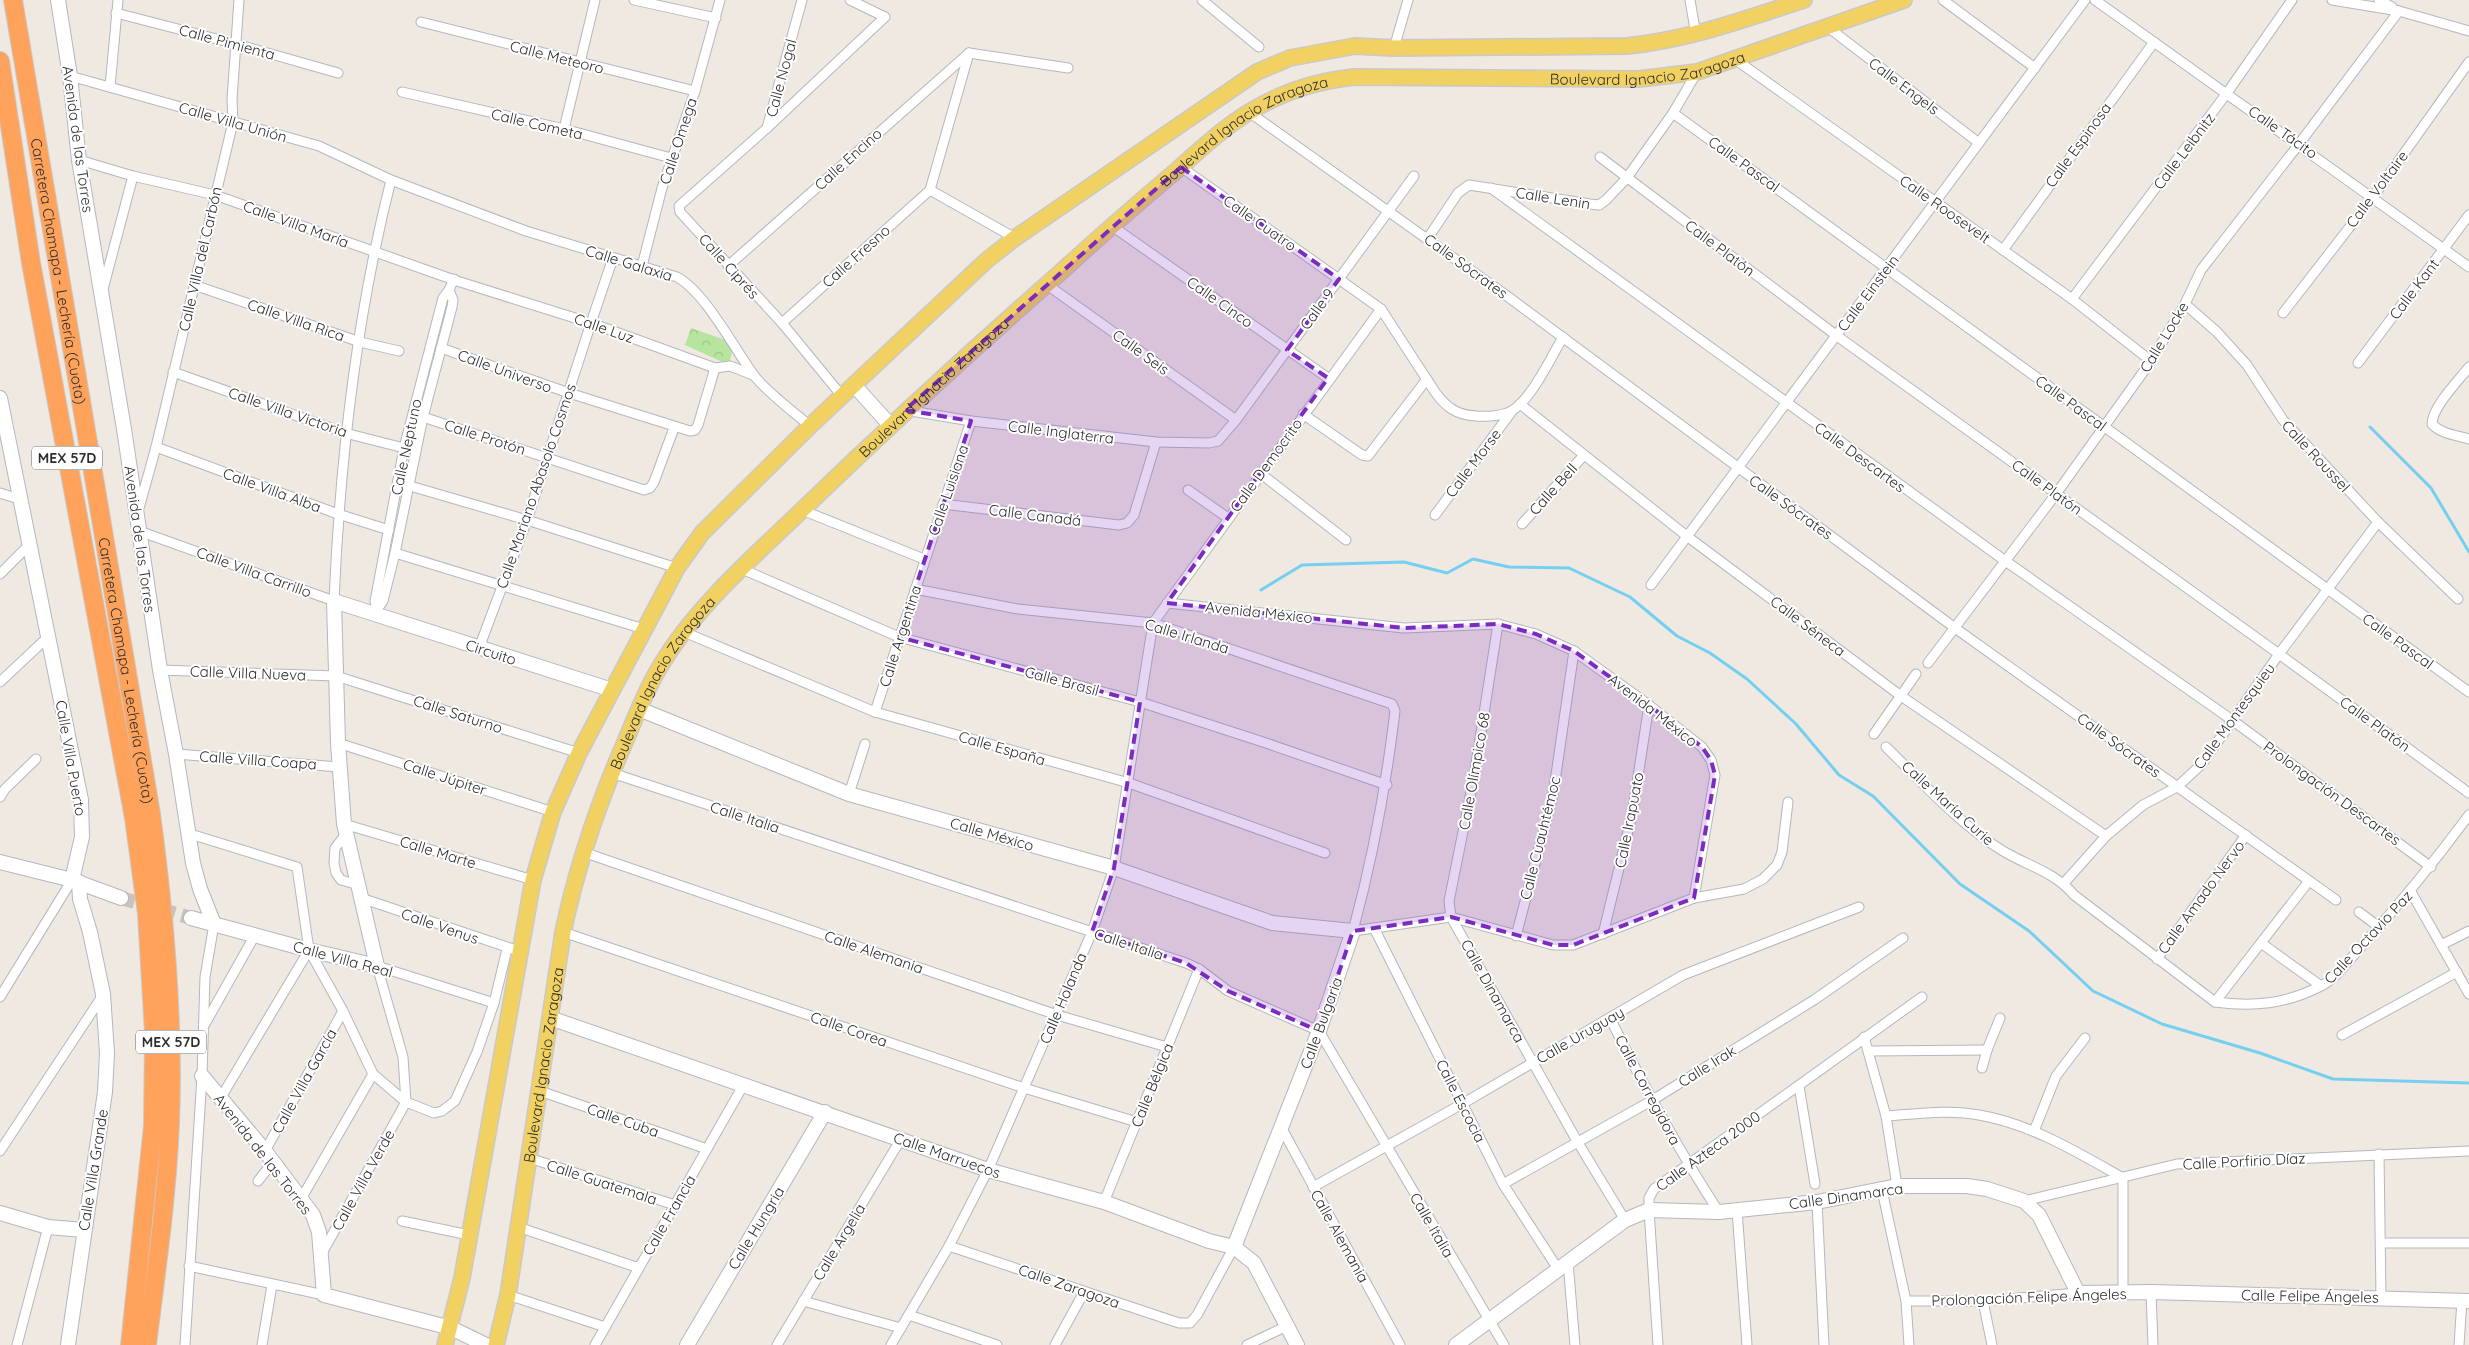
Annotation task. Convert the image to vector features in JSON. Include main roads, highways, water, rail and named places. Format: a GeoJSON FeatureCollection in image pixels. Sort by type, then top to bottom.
{"type":"FeatureCollection","features":[{"type":"Feature","properties":{"kind":"highway","name":"Carretera Chamapa - Lechería (Cuota)"},"geometry":{"type":"LineString","coordinates":[[13,0],[152,814],[165,918],[171,1030],[170,1125],[147,1345]]}},
{"type":"Feature","properties":{"kind":"highway","name":"Carretera Chamapa - Lechería (Cuota)"},"geometry":{"type":"LineString","coordinates":[[0,61],[31,263],[134,818],[147,914],[154,1033],[153,1126],[130,1345]]}},
{"type":"Feature","properties":{"kind":"main road","name":"Boulevard Ignacio Zaragoza"},"geometry":{"type":"LineString","coordinates":[[445,1345],[451,1328],[470,1235],[514,949],[553,812],[579,753],[677,568],[702,533],[810,426],[987,260],[1015,238],[1257,72],[1290,58],[1355,46],[1394,48],[1627,46],[1661,43],[1696,35],[1804,0]]}},
{"type":"Feature","properties":{"kind":"main road","name":"Boulevard Ignacio Zaragoza"},"geometry":{"type":"LineString","coordinates":[[496,1345],[508,1295],[540,1091],[562,932],[583,852],[612,773],[639,709],[660,666],[684,632],[742,569],[905,410],[1181,167],[1249,112],[1278,96],[1325,80],[1354,77],[1639,79],[1697,72],[1829,28],[1904,0]]}},
{"type":"Feature","properties":{"kind":"waterway"},"geometry":{"type":"LineString","coordinates":[[2370,427],[2431,488],[2469,552]]}},
{"type":"Feature","properties":{"kind":"waterway"},"geometry":{"type":"LineString","coordinates":[[1261,590],[1302,565],[1404,562],[1447,573],[1473,559],[1509,567],[1569,568],[1630,597],[1677,636],[1710,653],[1747,679],[1796,724],[1839,775],[1873,796],[1960,884],[2029,931],[2093,991],[2162,1024],[2260,1053],[2333,1079],[2469,1083]]}},
{"type":"Feature","properties":{"kind":"tunnel"},"geometry":{"type":"LineString","coordinates":[[121,898],[191,918]]}}]}
